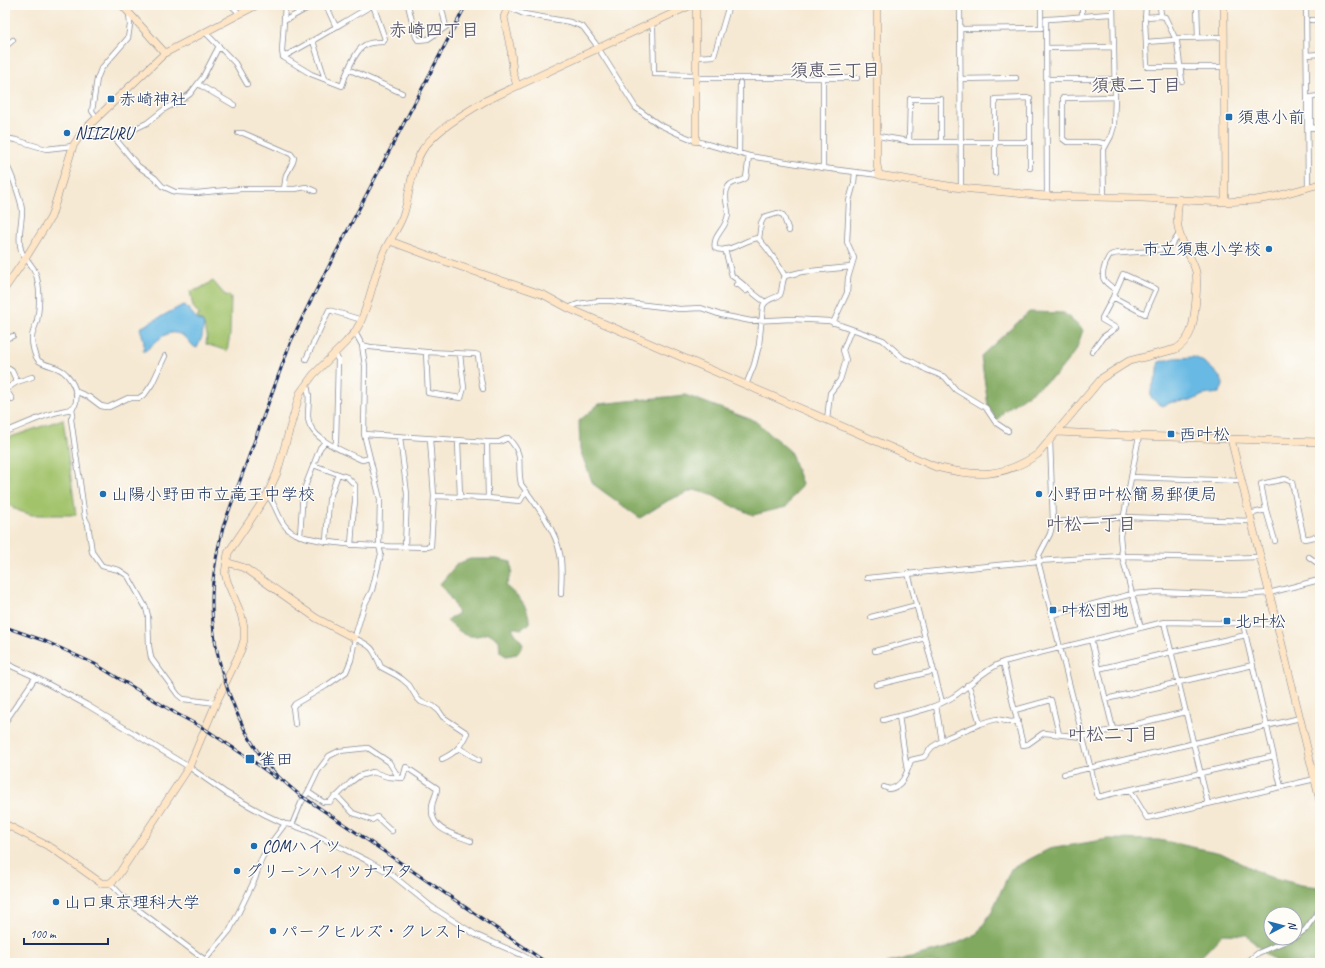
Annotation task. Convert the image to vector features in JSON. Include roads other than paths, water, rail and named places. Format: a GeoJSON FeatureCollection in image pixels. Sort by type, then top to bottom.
{"type":"FeatureCollection","features":[{"type":"Feature","properties":{"kind":"street"},"geometry":{"type":"LineString","coordinates":[[122,5],[165,54]]}},
{"type":"Feature","properties":{"kind":"street"},"geometry":{"type":"LineString","coordinates":[[231,5],[237,10],[238,15]]}},
{"type":"Feature","properties":{"kind":"street"},"geometry":{"type":"LineString","coordinates":[[5,288],[25,259],[51,216],[73,146],[78,136],[165,54],[257,5]]}},
{"type":"Feature","properties":{"kind":"street"},"geometry":{"type":"LineString","coordinates":[[283,57],[373,5],[385,39],[383,42],[375,42],[364,45],[348,69],[342,86],[311,74],[283,57],[282,51],[285,5]]}},
{"type":"Feature","properties":{"kind":"street"},"geometry":{"type":"LineString","coordinates":[[284,21],[313,5]]}},
{"type":"Feature","properties":{"kind":"street"},"geometry":{"type":"LineString","coordinates":[[323,5],[327,7],[336,27]]}},
{"type":"Feature","properties":{"kind":"street"},"geometry":{"type":"LineString","coordinates":[[408,5],[418,40],[428,39],[446,27],[441,5]]}},
{"type":"Feature","properties":{"kind":"street"},"geometry":{"type":"LineString","coordinates":[[5,824],[52,848],[101,883],[110,883],[117,877],[189,767],[216,703],[237,659],[245,633],[241,614],[225,573],[228,553],[267,495],[277,473],[300,393],[306,384],[355,332],[362,320],[383,254],[403,215],[415,168],[423,150],[437,135],[467,112],[485,101],[691,5]]}},
{"type":"Feature","properties":{"kind":"street"},"geometry":{"type":"LineString","coordinates":[[696,5],[696,141]]}},
{"type":"Feature","properties":{"kind":"street"},"geometry":{"type":"LineString","coordinates":[[696,57],[714,56],[729,5]]}},
{"type":"Feature","properties":{"kind":"street"},"geometry":{"type":"LineString","coordinates":[[877,5],[877,172],[879,175]]}},
{"type":"Feature","properties":{"kind":"street"},"geometry":{"type":"LineString","coordinates":[[960,5],[961,188]]}},
{"type":"Feature","properties":{"kind":"street"},"geometry":{"type":"LineString","coordinates":[[960,29],[1041,28],[1040,5]]}},
{"type":"Feature","properties":{"kind":"street"},"geometry":{"type":"LineString","coordinates":[[1082,5],[1082,15]]}},
{"type":"Feature","properties":{"kind":"street"},"geometry":{"type":"LineString","coordinates":[[1104,198],[1103,151],[1111,136],[1114,126],[1115,97],[1113,5]]}},
{"type":"Feature","properties":{"kind":"street"},"geometry":{"type":"LineString","coordinates":[[1146,5],[1147,67],[1225,67]]}},
{"type":"Feature","properties":{"kind":"street"},"geometry":{"type":"LineString","coordinates":[[1160,5],[1161,16]]}},
{"type":"Feature","properties":{"kind":"street"},"geometry":{"type":"LineString","coordinates":[[1197,5],[1198,38]]}},
{"type":"Feature","properties":{"kind":"street"},"geometry":{"type":"LineString","coordinates":[[1224,5],[1225,202]]}},
{"type":"Feature","properties":{"kind":"street"},"geometry":{"type":"LineString","coordinates":[[1306,5],[1308,188]]}},
{"type":"Feature","properties":{"kind":"street"},"geometry":{"type":"LineString","coordinates":[[517,86],[513,72],[511,51],[504,17],[508,6],[524,14],[570,22],[583,27],[636,108],[658,124],[696,141],[749,156],[961,188],[1047,196],[1179,199],[1225,202],[1256,200],[1320,184]]}},
{"type":"Feature","properties":{"kind":"street"},"geometry":{"type":"LineString","coordinates":[[97,118],[92,110],[97,78],[107,61],[128,38],[130,25],[129,14]]}},
{"type":"Feature","properties":{"kind":"street"},"geometry":{"type":"LineString","coordinates":[[1047,196],[1046,19],[1076,18],[1082,15],[1113,14]]}},
{"type":"Feature","properties":{"kind":"street"},"geometry":{"type":"LineString","coordinates":[[1145,17],[1165,17],[1176,39],[1182,80]]}},
{"type":"Feature","properties":{"kind":"street"},"geometry":{"type":"LineString","coordinates":[[1310,20],[1320,20]]}},
{"type":"Feature","properties":{"kind":"street"},"geometry":{"type":"LineString","coordinates":[[651,24],[653,29],[654,74],[857,78]]}},
{"type":"Feature","properties":{"kind":"street"},"geometry":{"type":"LineString","coordinates":[[205,32],[235,63],[247,84]]}},
{"type":"Feature","properties":{"kind":"street"},"geometry":{"type":"LineString","coordinates":[[1146,42],[1225,37]]}},
{"type":"Feature","properties":{"kind":"street"},"geometry":{"type":"LineString","coordinates":[[5,47],[13,40]]}},
{"type":"Feature","properties":{"kind":"street"},"geometry":{"type":"LineString","coordinates":[[313,41],[324,79]]}},
{"type":"Feature","properties":{"kind":"street"},"geometry":{"type":"LineString","coordinates":[[113,136],[124,134],[147,123],[166,108],[190,94],[206,73],[219,46]]}},
{"type":"Feature","properties":{"kind":"street"},"geometry":{"type":"LineString","coordinates":[[1046,48],[1114,47]]}},
{"type":"Feature","properties":{"kind":"street"},"geometry":{"type":"LineString","coordinates":[[1307,54],[1320,54]]}},
{"type":"Feature","properties":{"kind":"street"},"geometry":{"type":"LineString","coordinates":[[348,69],[402,92]]}},
{"type":"Feature","properties":{"kind":"street"},"geometry":{"type":"LineString","coordinates":[[823,78],[823,168]]}},
{"type":"Feature","properties":{"kind":"street"},"geometry":{"type":"LineString","coordinates":[[960,79],[1016,78]]}},
{"type":"Feature","properties":{"kind":"street"},"geometry":{"type":"LineString","coordinates":[[1047,79],[1114,79]]}},
{"type":"Feature","properties":{"kind":"street"},"geometry":{"type":"LineString","coordinates":[[739,153],[740,83]]}},
{"type":"Feature","properties":{"kind":"street"},"geometry":{"type":"LineString","coordinates":[[198,84],[234,105]]}},
{"type":"Feature","properties":{"kind":"street"},"geometry":{"type":"LineString","coordinates":[[1320,96],[1311,97],[1311,128],[1320,127]]}},
{"type":"Feature","properties":{"kind":"street"},"geometry":{"type":"LineString","coordinates":[[1106,144],[1098,142],[1067,142],[1063,139],[1063,98],[1115,97]]}},
{"type":"Feature","properties":{"kind":"street"},"geometry":{"type":"LineString","coordinates":[[995,173],[995,99],[1030,98],[1030,168]]}},
{"type":"Feature","properties":{"kind":"street"},"geometry":{"type":"LineString","coordinates":[[909,142],[910,99],[941,99],[941,142]]}},
{"type":"Feature","properties":{"kind":"street"},"geometry":{"type":"LineString","coordinates":[[78,136],[107,132],[113,136],[138,166],[155,178],[162,186],[175,192],[198,193],[216,191],[296,189],[306,187],[315,191]]}},
{"type":"Feature","properties":{"kind":"street"},"geometry":{"type":"LineString","coordinates":[[238,133],[243,133],[291,154],[294,158],[286,175],[284,189]]}},
{"type":"Feature","properties":{"kind":"street"},"geometry":{"type":"LineString","coordinates":[[878,136],[909,142],[1030,142]]}},
{"type":"Feature","properties":{"kind":"street"},"geometry":{"type":"LineString","coordinates":[[5,138],[46,148],[73,146]]}},
{"type":"Feature","properties":{"kind":"street"},"geometry":{"type":"LineString","coordinates":[[749,156],[746,178],[742,181],[733,182],[727,189],[727,219],[725,226],[715,240],[714,245],[717,250],[725,249],[756,238],[759,239]]}},
{"type":"Feature","properties":{"kind":"street"},"geometry":{"type":"LineString","coordinates":[[5,163],[21,201],[22,210],[19,239],[21,250],[25,259],[32,265],[39,294],[37,320],[32,332],[34,352],[38,360],[60,369],[67,374],[75,391],[76,399],[72,409],[72,419],[85,518],[88,524],[92,552],[102,566],[119,570],[128,576],[133,584],[146,608],[148,616],[151,658],[178,695],[183,699],[216,703]]}},
{"type":"Feature","properties":{"kind":"street"},"geometry":{"type":"LineString","coordinates":[[833,323],[847,293],[848,278],[854,258],[847,242],[848,208],[856,172]]}},
{"type":"Feature","properties":{"kind":"street"},"geometry":{"type":"LineString","coordinates":[[390,241],[544,295],[568,308],[936,467],[971,473],[992,473],[1010,469],[1027,462],[1038,454],[1102,378],[1109,372],[1129,361],[1176,349],[1181,346],[1189,335],[1192,327],[1196,290],[1196,272],[1179,234],[1177,218],[1179,199]]}},
{"type":"Feature","properties":{"kind":"street"},"geometry":{"type":"LineString","coordinates":[[785,276],[770,250],[764,246],[759,239],[761,223],[764,217],[778,213],[783,215],[789,231]]}},
{"type":"Feature","properties":{"kind":"street"},"geometry":{"type":"LineString","coordinates":[[1116,290],[1102,278],[1109,256],[1112,254],[1125,252],[1168,247],[1179,234]]}},
{"type":"Feature","properties":{"kind":"street"},"geometry":{"type":"LineString","coordinates":[[725,249],[732,276],[765,302]]}},
{"type":"Feature","properties":{"kind":"street"},"geometry":{"type":"LineString","coordinates":[[746,385],[754,365],[759,345],[765,302],[780,295],[782,291],[782,281],[785,276],[801,272],[852,267]]}},
{"type":"Feature","properties":{"kind":"street"},"geometry":{"type":"LineString","coordinates":[[1092,352],[1104,338],[1116,328],[1102,320],[1102,318],[1123,274],[1156,289],[1145,314],[1113,297]]}},
{"type":"Feature","properties":{"kind":"street"},"geometry":{"type":"LineString","coordinates":[[736,286],[738,284],[750,294],[752,293]]}},
{"type":"Feature","properties":{"kind":"street"},"geometry":{"type":"LineString","coordinates":[[568,308],[578,304],[611,301],[680,310],[701,308],[716,314],[741,320],[761,322],[792,319],[818,320],[833,323],[883,340],[903,358],[927,370],[946,376],[956,390],[986,408],[996,423],[1008,431]]}},
{"type":"Feature","properties":{"kind":"street"},"geometry":{"type":"LineString","coordinates":[[306,359],[329,310],[362,320]]}},
{"type":"Feature","properties":{"kind":"street"},"geometry":{"type":"LineString","coordinates":[[827,420],[830,393],[840,380],[846,360],[843,350],[851,330]]}},
{"type":"Feature","properties":{"kind":"street"},"geometry":{"type":"LineString","coordinates":[[295,724],[293,707],[295,704],[326,686],[346,672],[351,660],[354,638],[364,606],[372,590],[381,554],[379,546],[380,499],[364,434],[365,366],[362,345],[355,332]]}},
{"type":"Feature","properties":{"kind":"street"},"geometry":{"type":"LineString","coordinates":[[5,338],[13,336]]}},
{"type":"Feature","properties":{"kind":"street"},"geometry":{"type":"LineString","coordinates":[[362,345],[370,348],[478,355],[483,389]]}},
{"type":"Feature","properties":{"kind":"street"},"geometry":{"type":"LineString","coordinates":[[426,352],[428,393],[461,398],[464,388],[460,354]]}},
{"type":"Feature","properties":{"kind":"street"},"geometry":{"type":"LineString","coordinates":[[334,447],[336,442],[338,360],[335,353]]}},
{"type":"Feature","properties":{"kind":"street"},"geometry":{"type":"LineString","coordinates":[[75,391],[89,397],[101,406],[106,407],[128,398],[139,398],[145,394],[152,384],[165,356]]}},
{"type":"Feature","properties":{"kind":"street"},"geometry":{"type":"LineString","coordinates":[[5,369],[12,371],[17,382]]}},
{"type":"Feature","properties":{"kind":"street"},"geometry":{"type":"LineString","coordinates":[[12,399],[5,389],[17,382],[32,377]]}},
{"type":"Feature","properties":{"kind":"street"},"geometry":{"type":"LineString","coordinates":[[306,384],[309,389],[308,423],[310,427],[325,442],[334,447],[362,460],[370,458]]}},
{"type":"Feature","properties":{"kind":"street"},"geometry":{"type":"LineString","coordinates":[[5,432],[54,413],[72,409]]}},
{"type":"Feature","properties":{"kind":"street"},"geometry":{"type":"LineString","coordinates":[[1057,432],[1320,442]]}},
{"type":"Feature","properties":{"kind":"street"},"geometry":{"type":"LineString","coordinates":[[364,434],[487,442],[500,442],[508,438],[516,446],[520,458],[519,477],[521,484],[548,524],[557,543],[560,554],[561,594]]}},
{"type":"Feature","properties":{"kind":"street"},"geometry":{"type":"LineString","coordinates":[[1138,436],[1120,536],[1122,556],[1141,628]]}},
{"type":"Feature","properties":{"kind":"street"},"geometry":{"type":"LineString","coordinates":[[400,437],[407,494],[404,547]]}},
{"type":"Feature","properties":{"kind":"street"},"geometry":{"type":"LineString","coordinates":[[267,495],[272,499],[284,526],[300,536],[326,542],[352,545],[427,548],[431,546],[434,496],[430,439]]}},
{"type":"Feature","properties":{"kind":"street"},"geometry":{"type":"LineString","coordinates":[[1231,439],[1278,624],[1320,801]]}},
{"type":"Feature","properties":{"kind":"street"},"geometry":{"type":"LineString","coordinates":[[1050,440],[1052,522],[1050,534],[1038,561],[1098,797],[1274,756]]}},
{"type":"Feature","properties":{"kind":"street"},"geometry":{"type":"LineString","coordinates":[[458,441],[460,496]]}},
{"type":"Feature","properties":{"kind":"street"},"geometry":{"type":"LineString","coordinates":[[300,536],[303,492],[320,448],[325,442]]}},
{"type":"Feature","properties":{"kind":"street"},"geometry":{"type":"LineString","coordinates":[[487,442],[488,498]]}},
{"type":"Feature","properties":{"kind":"street"},"geometry":{"type":"LineString","coordinates":[[313,465],[347,477],[355,485],[356,493],[352,545]]}},
{"type":"Feature","properties":{"kind":"street"},"geometry":{"type":"LineString","coordinates":[[326,542],[329,500],[338,474]]}},
{"type":"Feature","properties":{"kind":"street"},"geometry":{"type":"LineString","coordinates":[[1131,477],[1241,481]]}},
{"type":"Feature","properties":{"kind":"street"},"geometry":{"type":"LineString","coordinates":[[1275,541],[1266,510],[1261,484],[1285,479],[1292,482],[1304,539],[1320,536]]}},
{"type":"Feature","properties":{"kind":"street"},"geometry":{"type":"LineString","coordinates":[[434,496],[460,496],[520,500],[526,491]]}},
{"type":"Feature","properties":{"kind":"street"},"geometry":{"type":"LineString","coordinates":[[1052,522],[1124,517],[1250,517],[1266,510]]}},
{"type":"Feature","properties":{"kind":"street"},"geometry":{"type":"LineString","coordinates":[[867,578],[1038,561],[1122,556],[1226,558],[1260,557]]}},
{"type":"Feature","properties":{"kind":"street"},"geometry":{"type":"LineString","coordinates":[[1309,557],[1320,565]]}},
{"type":"Feature","properties":{"kind":"street"},"geometry":{"type":"LineString","coordinates":[[226,562],[245,568],[316,618],[371,647],[376,654],[381,667],[396,675],[409,685],[421,702],[433,706],[443,717],[467,733],[459,748],[453,754],[442,759]]}},
{"type":"Feature","properties":{"kind":"street"},"geometry":{"type":"LineString","coordinates":[[908,573],[942,702]]}},
{"type":"Feature","properties":{"kind":"street"},"geometry":{"type":"LineString","coordinates":[[1052,615],[1132,594],[1160,592],[1239,595],[1269,593],[1319,580]]}},
{"type":"Feature","properties":{"kind":"street"},"geometry":{"type":"LineString","coordinates":[[871,617],[917,605]]}},
{"type":"Feature","properties":{"kind":"street"},"geometry":{"type":"LineString","coordinates":[[883,720],[936,706],[952,698],[990,668],[1003,662],[1164,622],[1278,624]]}},
{"type":"Feature","properties":{"kind":"street"},"geometry":{"type":"LineString","coordinates":[[1164,622],[1208,804]]}},
{"type":"Feature","properties":{"kind":"street"},"geometry":{"type":"LineString","coordinates":[[1243,624],[1281,787]]}},
{"type":"Feature","properties":{"kind":"street"},"geometry":{"type":"LineString","coordinates":[[1098,669],[1246,635]]}},
{"type":"Feature","properties":{"kind":"street"},"geometry":{"type":"LineString","coordinates":[[875,651],[925,638]]}},
{"type":"Feature","properties":{"kind":"street"},"geometry":{"type":"LineString","coordinates":[[1091,640],[1113,729]]}},
{"type":"Feature","properties":{"kind":"street"},"geometry":{"type":"LineString","coordinates":[[1003,662],[1023,745],[1028,744],[1042,734],[1059,734],[1083,737],[1186,712]]}},
{"type":"Feature","properties":{"kind":"street"},"geometry":{"type":"LineString","coordinates":[[5,663],[87,705],[189,767],[226,793],[285,824],[292,825],[368,861],[390,874],[432,908],[476,935],[522,955],[536,963]]}},
{"type":"Feature","properties":{"kind":"street"},"geometry":{"type":"LineString","coordinates":[[1106,699],[1253,665]]}},
{"type":"Feature","properties":{"kind":"street"},"geometry":{"type":"LineString","coordinates":[[876,685],[934,671]]}},
{"type":"Feature","properties":{"kind":"street"},"geometry":{"type":"LineString","coordinates":[[5,722],[35,678]]}},
{"type":"Feature","properties":{"kind":"street"},"geometry":{"type":"LineString","coordinates":[[967,685],[970,688],[980,724]]}},
{"type":"Feature","properties":{"kind":"street"},"geometry":{"type":"LineString","coordinates":[[1015,710],[1051,700],[1059,734]]}},
{"type":"Feature","properties":{"kind":"street"},"geometry":{"type":"LineString","coordinates":[[936,706],[942,741]]}},
{"type":"Feature","properties":{"kind":"street"},"geometry":{"type":"LineString","coordinates":[[900,716],[907,772]]}},
{"type":"Feature","properties":{"kind":"street"},"geometry":{"type":"LineString","coordinates":[[1064,774],[1300,718]]}},
{"type":"Feature","properties":{"kind":"street"},"geometry":{"type":"LineString","coordinates":[[884,786],[889,789],[895,788],[906,775],[911,760],[924,756],[932,747],[961,731],[996,719],[1011,722],[1018,721]]}},
{"type":"Feature","properties":{"kind":"street"},"geometry":{"type":"LineString","coordinates":[[292,825],[301,803],[318,770],[329,756],[339,751],[368,748],[389,762],[399,778]]}},
{"type":"Feature","properties":{"kind":"street"},"geometry":{"type":"LineString","coordinates":[[459,748],[479,760]]}},
{"type":"Feature","properties":{"kind":"street"},"geometry":{"type":"LineString","coordinates":[[308,792],[323,802],[330,802],[350,782],[359,776],[373,772],[388,777],[403,778],[406,767],[437,788],[432,807],[434,818],[442,830],[471,840]]}},
{"type":"Feature","properties":{"kind":"street"},"geometry":{"type":"LineString","coordinates":[[1130,790],[1147,818],[1315,779]]}},
{"type":"Feature","properties":{"kind":"street"},"geometry":{"type":"LineString","coordinates":[[337,796],[353,813],[372,820],[377,817],[392,831]]}},
{"type":"Feature","properties":{"kind":"street"},"geometry":{"type":"LineString","coordinates":[[110,883],[128,902],[205,962],[230,930],[255,879],[261,860],[267,848],[285,824]]}},
{"type":"Feature","properties":{"kind":"street"},"geometry":{"type":"LineString","coordinates":[[1303,931],[1320,909]]}},
{"type":"Feature","properties":{"kind":"street"},"geometry":{"type":"LineString","coordinates":[[1246,963],[1258,953],[1274,946]]}},
{"type":"Feature","properties":{"kind":"water"},"geometry":{"type":"Polygon","coordinates":[[[185,305],[204,325],[202,337],[197,348],[180,334],[174,333],[164,336],[143,351],[144,341],[140,328],[185,305]]]}},
{"type":"Feature","properties":{"kind":"water"},"geometry":{"type":"Polygon","coordinates":[[[1175,358],[1198,358],[1207,365],[1220,378],[1223,385],[1219,393],[1203,395],[1191,401],[1172,402],[1162,406],[1151,398],[1151,391],[1158,372],[1159,362],[1175,358]]]}},
{"type":"Feature","properties":{"kind":"railway"},"geometry":{"type":"LineString","coordinates":[[302,797],[279,777],[264,760],[239,718],[229,694],[216,646],[213,622],[212,590],[217,554],[223,527],[291,341],[466,5]]}},
{"type":"Feature","properties":{"kind":"railway"},"geometry":{"type":"LineString","coordinates":[[5,627],[45,641],[95,664],[177,714],[205,729],[276,778]]}},
{"type":"Feature","properties":{"kind":"railway"},"geometry":{"type":"LineString","coordinates":[[297,793],[547,963]]}},
{"type":"Feature","properties":{"kind":"place","name":"赤崎神社"},"geometry":{"type":"Point","coordinates":[111,99]}},
{"type":"Feature","properties":{"kind":"place","name":"須恵小前"},"geometry":{"type":"Point","coordinates":[1229,117]}},
{"type":"Feature","properties":{"kind":"place","name":"NIIZURU"},"geometry":{"type":"Point","coordinates":[67,133]}},
{"type":"Feature","properties":{"kind":"place","name":"市立須恵小学校"},"geometry":{"type":"Point","coordinates":[1269,249]}},
{"type":"Feature","properties":{"kind":"place","name":"西叶松"},"geometry":{"type":"Point","coordinates":[1171,434]}},
{"type":"Feature","properties":{"kind":"place","name":"山陽小野田市立竜王中学校"},"geometry":{"type":"Point","coordinates":[103,494]}},
{"type":"Feature","properties":{"kind":"place","name":"小野田叶松簡易郵便局"},"geometry":{"type":"Point","coordinates":[1039,494]}},
{"type":"Feature","properties":{"kind":"place","name":"叶松団地"},"geometry":{"type":"Point","coordinates":[1053,610]}},
{"type":"Feature","properties":{"kind":"place","name":"北叶松"},"geometry":{"type":"Point","coordinates":[1227,621]}},
{"type":"Feature","properties":{"kind":"place","name":"雀田"},"geometry":{"type":"Point","coordinates":[250,759]}},
{"type":"Feature","properties":{"kind":"place","name":"COMハイツ"},"geometry":{"type":"Point","coordinates":[254,846]}},
{"type":"Feature","properties":{"kind":"place","name":"グリーンハイツナワタ"},"geometry":{"type":"Point","coordinates":[237,871]}},
{"type":"Feature","properties":{"kind":"place","name":"山口東京理科大学"},"geometry":{"type":"Point","coordinates":[56,902]}},
{"type":"Feature","properties":{"kind":"place","name":"パークヒルズ・クレスト"},"geometry":{"type":"Point","coordinates":[273,931]}},
{"type":"Feature","properties":{"kind":"district","name":"赤崎四丁目"},"geometry":{"type":"Point","coordinates":[434,30]}},
{"type":"Feature","properties":{"kind":"district","name":"須恵三丁目"},"geometry":{"type":"Point","coordinates":[835,70]}},
{"type":"Feature","properties":{"kind":"district","name":"須恵二丁目"},"geometry":{"type":"Point","coordinates":[1136,85]}},
{"type":"Feature","properties":{"kind":"district","name":"叶松一丁目"},"geometry":{"type":"Point","coordinates":[1091,524]}},
{"type":"Feature","properties":{"kind":"district","name":"叶松二丁目"},"geometry":{"type":"Point","coordinates":[1113,734]}}]}
